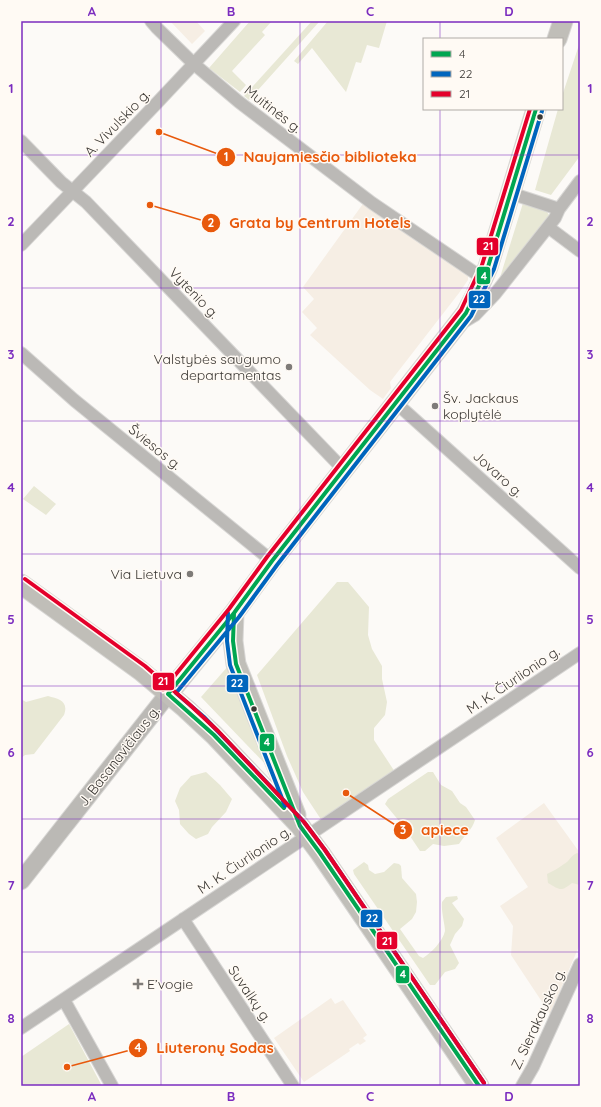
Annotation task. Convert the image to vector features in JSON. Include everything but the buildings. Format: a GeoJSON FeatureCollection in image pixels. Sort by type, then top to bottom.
{"type":"FeatureCollection","features":[{"type":"Feature","properties":{"kind":"main road"},"geometry":{"type":"LineString","coordinates":[[557,38],[563,21]]}},
{"type":"Feature","properties":{"kind":"main road","name":"J. Basanavičiaus g."},"geometry":{"type":"LineString","coordinates":[[21,881],[168,694],[234,614],[272,561],[466,313],[484,279],[536,110]]}},
{"type":"Feature","properties":{"kind":"main road"},"geometry":{"type":"LineString","coordinates":[[21,584],[141,671],[168,694],[214,735],[304,831],[479,1086]]}},
{"type":"Feature","properties":{"kind":"main road"},"geometry":{"type":"LineString","coordinates":[[234,614],[233,641],[236,664],[304,831]]}},
{"type":"Feature","properties":{"kind":"street","name":"Muitinės g."},"geometry":{"type":"LineString","coordinates":[[151,21],[194,64],[238,101],[347,185],[484,279]]}},
{"type":"Feature","properties":{"kind":"street","name":"A. Vivulskio g."},"geometry":{"type":"LineString","coordinates":[[21,245],[234,21]]}},
{"type":"Feature","properties":{"kind":"street","name":"Vytenio g."},"geometry":{"type":"LineString","coordinates":[[21,141],[60,182],[86,202],[343,469]]}},
{"type":"Feature","properties":{"kind":"street"},"geometry":{"type":"LineString","coordinates":[[454,328],[475,315],[495,294],[555,218],[559,209],[580,181]]}},
{"type":"Feature","properties":{"kind":"street"},"geometry":{"type":"LineString","coordinates":[[510,193],[559,209]]}},
{"type":"Feature","properties":{"kind":"street"},"geometry":{"type":"LineString","coordinates":[[548,227],[580,251]]}},
{"type":"Feature","properties":{"kind":"street","name":"Šviesos g."},"geometry":{"type":"LineString","coordinates":[[21,353],[74,400],[272,561]]}},
{"type":"Feature","properties":{"kind":"street","name":"Jovaro g."},"geometry":{"type":"LineString","coordinates":[[395,402],[580,568]]}},
{"type":"Feature","properties":{"kind":"street","name":"M. K. Čiurlionio g."},"geometry":{"type":"LineString","coordinates":[[21,1028],[183,919],[304,831],[580,653]]}},
{"type":"Feature","properties":{"kind":"street","name":"Suvalkų g."},"geometry":{"type":"LineString","coordinates":[[183,919],[293,1086]]}},
{"type":"Feature","properties":{"kind":"street","name":"Z. Sierakausko g."},"geometry":{"type":"LineString","coordinates":[[522,1086],[533,1066],[580,964]]}},
{"type":"Feature","properties":{"kind":"street"},"geometry":{"type":"LineString","coordinates":[[64,1000],[112,1086]]}},
{"type":"Feature","properties":{"kind":"shaded area"},"geometry":{"type":"Polygon","coordinates":[[[170,21],[196,21],[205,31],[192,44],[170,21]]]}},
{"type":"Feature","properties":{"kind":"shaded area"},"geometry":{"type":"Polygon","coordinates":[[[365,201],[468,276],[468,280],[459,293],[390,382],[391,388],[383,399],[370,390],[310,335],[317,328],[302,312],[314,299],[303,287],[365,201]]]}},
{"type":"Feature","properties":{"kind":"shaded area"},"geometry":{"type":"Polygon","coordinates":[[[544,803],[580,853],[580,944],[550,1014],[511,955],[513,926],[500,906],[528,887],[496,838],[544,803]]]}},
{"type":"Feature","properties":{"kind":"shaded area"},"geometry":{"type":"Polygon","coordinates":[[[331,998],[335,1004],[343,1000],[367,1035],[363,1038],[366,1041],[360,1045],[358,1043],[349,1049],[350,1051],[304,1082],[274,1038],[331,998]]]}},
{"type":"Feature","properties":{"kind":"green space"},"geometry":{"type":"Polygon","coordinates":[[[250,21],[272,21],[262,32],[265,35],[232,71],[246,85],[240,92],[209,68],[250,21]]]}},
{"type":"Feature","properties":{"kind":"green space"},"geometry":{"type":"Polygon","coordinates":[[[312,21],[319,22],[249,100],[244,96],[312,21]]]}},
{"type":"Feature","properties":{"kind":"green space"},"geometry":{"type":"Polygon","coordinates":[[[328,21],[387,21],[379,48],[367,45],[361,63],[356,62],[346,92],[312,48],[298,64],[294,61],[328,21]]]}},
{"type":"Feature","properties":{"kind":"green space"},"geometry":{"type":"Polygon","coordinates":[[[580,42],[580,156],[551,195],[535,190],[558,110],[563,110],[563,93],[580,42]]]}},
{"type":"Feature","properties":{"kind":"green space"},"geometry":{"type":"Polygon","coordinates":[[[523,203],[546,210],[549,215],[549,219],[498,284],[523,203]]]}},
{"type":"Feature","properties":{"kind":"green space"},"geometry":{"type":"Polygon","coordinates":[[[34,486],[56,504],[46,515],[23,499],[34,486]]]}},
{"type":"Feature","properties":{"kind":"green space"},"geometry":{"type":"Polygon","coordinates":[[[337,582],[348,582],[369,607],[368,635],[372,649],[382,666],[382,679],[387,702],[385,715],[374,728],[374,740],[395,772],[322,821],[303,792],[287,756],[257,675],[337,582]]]}},
{"type":"Feature","properties":{"kind":"green space"},"geometry":{"type":"Polygon","coordinates":[[[229,665],[270,769],[201,697],[229,665]]]}},
{"type":"Feature","properties":{"kind":"green space"},"geometry":{"type":"Polygon","coordinates":[[[48,696],[62,701],[65,707],[64,715],[34,754],[25,755],[21,758],[21,699],[26,702],[48,696]]]}},
{"type":"Feature","properties":{"kind":"green space"},"geometry":{"type":"Polygon","coordinates":[[[206,772],[232,799],[226,812],[212,827],[208,834],[196,839],[180,824],[179,810],[175,801],[180,788],[191,776],[206,772]]]}},
{"type":"Feature","properties":{"kind":"green space"},"geometry":{"type":"Polygon","coordinates":[[[428,772],[433,772],[441,785],[452,791],[475,820],[470,830],[459,844],[444,846],[433,844],[425,851],[420,851],[404,827],[385,804],[388,799],[428,772]]]}},
{"type":"Feature","properties":{"kind":"green space"},"geometry":{"type":"Polygon","coordinates":[[[577,853],[580,854],[580,885],[572,883],[563,889],[560,889],[548,883],[547,874],[566,863],[577,853]]]}},
{"type":"Feature","properties":{"kind":"green space"},"geometry":{"type":"Polygon","coordinates":[[[364,862],[368,865],[369,870],[375,874],[384,872],[394,863],[401,866],[402,878],[416,894],[417,902],[416,912],[412,919],[400,929],[419,956],[423,958],[430,953],[444,935],[445,931],[442,902],[446,897],[457,896],[458,899],[452,903],[464,919],[462,926],[455,934],[450,945],[459,963],[455,969],[445,972],[435,985],[430,985],[354,874],[353,870],[364,862]]]}},
{"type":"Feature","properties":{"kind":"green space"},"geometry":{"type":"Polygon","coordinates":[[[69,1024],[102,1086],[54,1086],[53,1084],[50,1086],[21,1086],[21,1057],[69,1024]]]}},
{"type":"Feature","properties":{"kind":"transit line","name":"21"},"geometry":{"type":"LineString","coordinates":[[163,690],[229,609],[267,557],[461,310],[482,265],[530,110]]}},
{"type":"Feature","properties":{"kind":"transit line","name":"4"},"geometry":{"type":"LineString","coordinates":[[168,694],[234,613],[272,561],[466,313],[488,267],[536,110]]}},
{"type":"Feature","properties":{"kind":"transit line","name":"22"},"geometry":{"type":"LineString","coordinates":[[484,1083],[325,850],[304,822],[204,717],[176,693],[239,617],[277,565],[471,316],[494,269],[542,111]]}},
{"type":"Feature","properties":{"kind":"transit line","name":"21"},"geometry":{"type":"LineString","coordinates":[[25,579],[145,666],[189,704],[218,731],[304,822],[325,850],[484,1083]]}},
{"type":"Feature","properties":{"kind":"transit line","name":"22"},"geometry":{"type":"LineString","coordinates":[[228,613],[227,641],[230,665],[285,806]]}},
{"type":"Feature","properties":{"kind":"transit line","name":"4"},"geometry":{"type":"LineString","coordinates":[[234,613],[233,641],[236,664],[300,826],[479,1086]]}},
{"type":"Feature","properties":{"kind":"transit line","name":"4"},"geometry":{"type":"LineString","coordinates":[[168,694],[214,735],[284,808]]}},
{"type":"Feature","properties":{"kind":"place","name":"Naujamiesčio biblioteka"},"geometry":{"type":"Point","coordinates":[159,132]}},
{"type":"Feature","properties":{"kind":"place","name":"Grata by Centrum Hotels"},"geometry":{"type":"Point","coordinates":[150,205]}},
{"type":"Feature","properties":{"kind":"place","name":"Valstybės saugumo departamentas"},"geometry":{"type":"Point","coordinates":[289,367]}},
{"type":"Feature","properties":{"kind":"place","name":"Šv. Jackaus koplytėlė"},"geometry":{"type":"Point","coordinates":[435,406]}},
{"type":"Feature","properties":{"kind":"place","name":"Via Lietuva"},"geometry":{"type":"Point","coordinates":[190,574]}},
{"type":"Feature","properties":{"kind":"place","name":"apiece"},"geometry":{"type":"Point","coordinates":[346,793]}},
{"type":"Feature","properties":{"kind":"place","name":"E’vogie"},"geometry":{"type":"Point","coordinates":[138,984]}},
{"type":"Feature","properties":{"kind":"place","name":"Liuteronų Sodas"},"geometry":{"type":"Point","coordinates":[67,1067]}}]}
